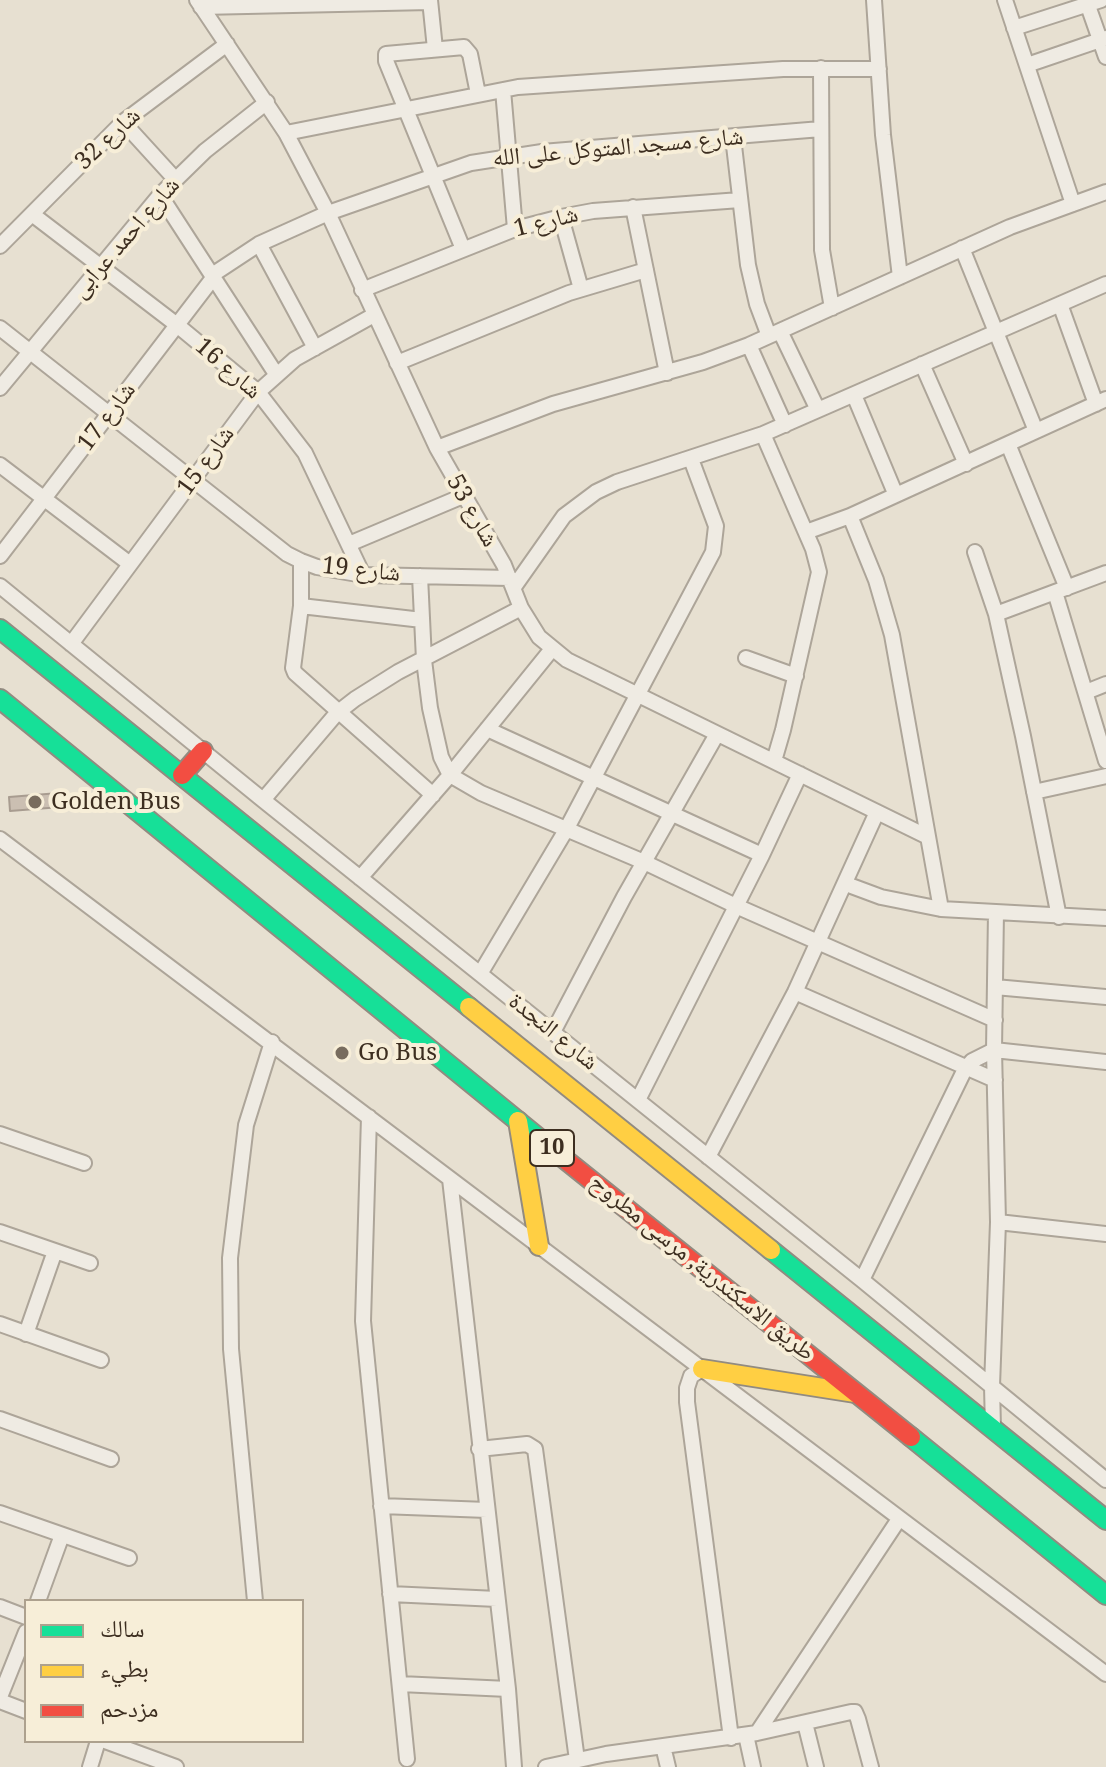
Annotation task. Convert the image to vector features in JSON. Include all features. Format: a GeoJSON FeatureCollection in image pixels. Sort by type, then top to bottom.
{"type":"FeatureCollection","features":[{"type":"Feature","properties":{"kind":"main road","name":"10"},"geometry":{"type":"LineString","coordinates":[[0,629],[1106,1520]]}},
{"type":"Feature","properties":{"kind":"main road","name":"طريق الاسكندرية, مرسى مطروح"},"geometry":{"type":"LineString","coordinates":[[0,699],[1106,1595]]}},
{"type":"Feature","properties":{"kind":"main road"},"geometry":{"type":"LineString","coordinates":[[182,775],[203,751]]}},
{"type":"Feature","properties":{"kind":"main road"},"geometry":{"type":"LineString","coordinates":[[518,1121],[539,1246]]}},
{"type":"Feature","properties":{"kind":"main road"},"geometry":{"type":"LineString","coordinates":[[702,1369],[859,1394]]}},
{"type":"Feature","properties":{"kind":"street"},"geometry":{"type":"LineString","coordinates":[[874,0],[888,187],[900,277]]}},
{"type":"Feature","properties":{"kind":"street"},"geometry":{"type":"LineString","coordinates":[[1005,0],[1073,204]]}},
{"type":"Feature","properties":{"kind":"street"},"geometry":{"type":"LineString","coordinates":[[199,3],[430,1],[435,49]]}},
{"type":"Feature","properties":{"kind":"street"},"geometry":{"type":"LineString","coordinates":[[1014,28],[1091,1],[1106,57]]}},
{"type":"Feature","properties":{"kind":"street","name":"شارع 53"},"geometry":{"type":"LineString","coordinates":[[199,3],[286,133],[328,213],[437,448],[539,637],[567,660],[928,837]]}},
{"type":"Feature","properties":{"kind":"street"},"geometry":{"type":"LineString","coordinates":[[1027,65],[1103,39]]}},
{"type":"Feature","properties":{"kind":"street","name":"شارع 32"},"geometry":{"type":"LineString","coordinates":[[0,246],[123,122],[227,44]]}},
{"type":"Feature","properties":{"kind":"street"},"geometry":{"type":"LineString","coordinates":[[463,249],[405,110],[386,54],[458,47],[468,50],[478,94]]}},
{"type":"Feature","properties":{"kind":"street"},"geometry":{"type":"LineString","coordinates":[[286,133],[503,90],[591,81],[821,68],[879,69]]}},
{"type":"Feature","properties":{"kind":"street"},"geometry":{"type":"LineString","coordinates":[[821,68],[822,250],[832,308]]}},
{"type":"Feature","properties":{"kind":"street"},"geometry":{"type":"LineString","coordinates":[[503,90],[515,229]]}},
{"type":"Feature","properties":{"kind":"street","name":"شارع احمد عرابى"},"geometry":{"type":"LineString","coordinates":[[0,388],[160,195],[205,151],[267,102]]}},
{"type":"Feature","properties":{"kind":"street"},"geometry":{"type":"LineString","coordinates":[[123,122],[175,179]]}},
{"type":"Feature","properties":{"kind":"street","name":"شارع مسجد المتوكل على الله"},"geometry":{"type":"LineString","coordinates":[[259,244],[328,213],[471,163],[508,156],[821,129]]}},
{"type":"Feature","properties":{"kind":"street"},"geometry":{"type":"LineString","coordinates":[[733,137],[753,286],[775,334],[818,410]]}},
{"type":"Feature","properties":{"kind":"street"},"geometry":{"type":"LineString","coordinates":[[437,448],[553,404],[667,373],[749,345],[1010,227],[1106,192]]}},
{"type":"Feature","properties":{"kind":"street"},"geometry":{"type":"LineString","coordinates":[[160,195],[276,374]]}},
{"type":"Feature","properties":{"kind":"street","name":"شارع 1"},"geometry":{"type":"LineString","coordinates":[[362,290],[515,229],[561,217],[633,207],[740,200]]}},
{"type":"Feature","properties":{"kind":"street"},"geometry":{"type":"LineString","coordinates":[[633,207],[667,373]]}},
{"type":"Feature","properties":{"kind":"street","name":"شارع 16"},"geometry":{"type":"LineString","coordinates":[[32,214],[177,325],[258,392],[305,453],[363,575]]}},
{"type":"Feature","properties":{"kind":"street"},"geometry":{"type":"LineString","coordinates":[[561,217],[581,289]]}},
{"type":"Feature","properties":{"kind":"street"},"geometry":{"type":"LineString","coordinates":[[259,244],[315,348]]}},
{"type":"Feature","properties":{"kind":"street","name":"شارع 17"},"geometry":{"type":"LineString","coordinates":[[0,556],[213,276],[259,244]]}},
{"type":"Feature","properties":{"kind":"street"},"geometry":{"type":"LineString","coordinates":[[962,248],[1036,431]]}},
{"type":"Feature","properties":{"kind":"street"},"geometry":{"type":"LineString","coordinates":[[397,363],[581,289],[646,270]]}},
{"type":"Feature","properties":{"kind":"street"},"geometry":{"type":"LineString","coordinates":[[512,583],[564,516],[580,501],[617,482],[763,434],[1106,284]]}},
{"type":"Feature","properties":{"kind":"street"},"geometry":{"type":"LineString","coordinates":[[806,532],[850,516],[1101,401],[1060,304]]}},
{"type":"Feature","properties":{"kind":"street","name":"شارع 15"},"geometry":{"type":"LineString","coordinates":[[71,644],[258,392],[276,374],[315,348],[374,315]]}},
{"type":"Feature","properties":{"kind":"street","name":"شارع 19"},"geometry":{"type":"LineString","coordinates":[[0,328],[287,554],[301,561],[363,575],[512,583]]}},
{"type":"Feature","properties":{"kind":"street"},"geometry":{"type":"LineString","coordinates":[[749,345],[785,425]]}},
{"type":"Feature","properties":{"kind":"street"},"geometry":{"type":"LineString","coordinates":[[922,364],[966,464]]}},
{"type":"Feature","properties":{"kind":"street"},"geometry":{"type":"LineString","coordinates":[[854,395],[895,493]]}},
{"type":"Feature","properties":{"kind":"street"},"geometry":{"type":"LineString","coordinates":[[763,434],[806,532],[819,572],[774,761]]}},
{"type":"Feature","properties":{"kind":"street"},"geometry":{"type":"LineString","coordinates":[[1008,444],[1061,590],[1106,761]]}},
{"type":"Feature","properties":{"kind":"street"},"geometry":{"type":"LineString","coordinates":[[480,974],[566,830],[713,552],[716,526],[691,459]]}},
{"type":"Feature","properties":{"kind":"street"},"geometry":{"type":"LineString","coordinates":[[0,465],[130,564]]}},
{"type":"Feature","properties":{"kind":"street"},"geometry":{"type":"LineString","coordinates":[[349,544],[463,496]]}},
{"type":"Feature","properties":{"kind":"street"},"geometry":{"type":"LineString","coordinates":[[850,516],[876,580],[892,635],[941,909]]}},
{"type":"Feature","properties":{"kind":"street"},"geometry":{"type":"LineString","coordinates":[[975,552],[996,614],[1059,917]]}},
{"type":"Feature","properties":{"kind":"street"},"geometry":{"type":"LineString","coordinates":[[301,561],[301,606],[293,668],[295,673],[433,795]]}},
{"type":"Feature","properties":{"kind":"street"},"geometry":{"type":"LineString","coordinates":[[996,614],[1106,573]]}},
{"type":"Feature","properties":{"kind":"street"},"geometry":{"type":"LineString","coordinates":[[420,576],[424,660],[435,734],[450,775],[481,793],[644,862],[995,1020]]}},
{"type":"Feature","properties":{"kind":"street","name":"شارع النجدة"},"geometry":{"type":"LineString","coordinates":[[0,586],[1106,1480]]}},
{"type":"Feature","properties":{"kind":"street"},"geometry":{"type":"LineString","coordinates":[[301,606],[422,620]]}},
{"type":"Feature","properties":{"kind":"street"},"geometry":{"type":"LineString","coordinates":[[263,800],[337,713],[375,685],[521,608]]}},
{"type":"Feature","properties":{"kind":"street"},"geometry":{"type":"LineString","coordinates":[[360,878],[450,775],[552,649]]}},
{"type":"Feature","properties":{"kind":"street"},"geometry":{"type":"LineString","coordinates":[[746,658],[796,676]]}},
{"type":"Feature","properties":{"kind":"street"},"geometry":{"type":"LineString","coordinates":[[1086,692],[1106,684]]}},
{"type":"Feature","properties":{"kind":"street"},"geometry":{"type":"LineString","coordinates":[[487,729],[762,855]]}},
{"type":"Feature","properties":{"kind":"street"},"geometry":{"type":"LineString","coordinates":[[553,1032],[717,734]]}},
{"type":"Feature","properties":{"kind":"street"},"geometry":{"type":"LineString","coordinates":[[638,1100],[800,774]]}},
{"type":"Feature","properties":{"kind":"street"},"geometry":{"type":"LineString","coordinates":[[1034,792],[1106,776]]}},
{"type":"Feature","properties":{"kind":"street"},"geometry":{"type":"LineString","coordinates":[[708,1157],[795,992],[877,812]]}},
{"type":"Feature","properties":{"kind":"street"},"geometry":{"type":"LineString","coordinates":[[0,839],[1106,1674]]}},
{"type":"Feature","properties":{"kind":"street"},"geometry":{"type":"LineString","coordinates":[[846,884],[881,897],[941,909],[1106,918]]}},
{"type":"Feature","properties":{"kind":"street"},"geometry":{"type":"LineString","coordinates":[[993,1428],[998,1222],[994,1050],[996,912]]}},
{"type":"Feature","properties":{"kind":"street"},"geometry":{"type":"LineString","coordinates":[[995,987],[1106,997]]}},
{"type":"Feature","properties":{"kind":"street"},"geometry":{"type":"LineString","coordinates":[[795,992],[995,1080]]}},
{"type":"Feature","properties":{"kind":"street"},"geometry":{"type":"LineString","coordinates":[[255,1599],[231,1349],[230,1258],[246,1125],[272,1042]]}},
{"type":"Feature","properties":{"kind":"street"},"geometry":{"type":"LineString","coordinates":[[862,1280],[965,1069],[972,1061],[994,1050],[1106,1062]]}},
{"type":"Feature","properties":{"kind":"street"},"geometry":{"type":"LineString","coordinates":[[369,1117],[363,1321],[407,1759]]}},
{"type":"Feature","properties":{"kind":"street"},"geometry":{"type":"LineString","coordinates":[[0,1134],[84,1163]]}},
{"type":"Feature","properties":{"kind":"street"},"geometry":{"type":"LineString","coordinates":[[450,1179],[508,1689],[514,1767]]}},
{"type":"Feature","properties":{"kind":"street"},"geometry":{"type":"LineString","coordinates":[[998,1222],[1106,1234]]}},
{"type":"Feature","properties":{"kind":"street"},"geometry":{"type":"LineString","coordinates":[[0,1232],[90,1263]]}},
{"type":"Feature","properties":{"kind":"street"},"geometry":{"type":"LineString","coordinates":[[26,1334],[55,1251]]}},
{"type":"Feature","properties":{"kind":"street"},"geometry":{"type":"LineString","coordinates":[[0,1324],[101,1360]]}},
{"type":"Feature","properties":{"kind":"street"},"geometry":{"type":"LineString","coordinates":[[702,1369],[691,1376],[687,1402],[753,1767]]}},
{"type":"Feature","properties":{"kind":"street"},"geometry":{"type":"LineString","coordinates":[[0,1419],[111,1459]]}},
{"type":"Feature","properties":{"kind":"street"},"geometry":{"type":"LineString","coordinates":[[479,1449],[527,1444],[535,1449],[577,1760]]}},
{"type":"Feature","properties":{"kind":"street"},"geometry":{"type":"LineString","coordinates":[[381,1506],[487,1510]]}},
{"type":"Feature","properties":{"kind":"street"},"geometry":{"type":"LineString","coordinates":[[0,1513],[129,1558]]}},
{"type":"Feature","properties":{"kind":"street"},"geometry":{"type":"LineString","coordinates":[[745,1735],[899,1519]]}},
{"type":"Feature","properties":{"kind":"street"},"geometry":{"type":"LineString","coordinates":[[39,1599],[62,1535]]}},
{"type":"Feature","properties":{"kind":"street"},"geometry":{"type":"LineString","coordinates":[[390,1594],[497,1599]]}},
{"type":"Feature","properties":{"kind":"street"},"geometry":{"type":"LineString","coordinates":[[0,1607],[24,1616]]}},
{"type":"Feature","properties":{"kind":"street"},"geometry":{"type":"LineString","coordinates":[[24,1637],[0,1699],[24,1710]]}},
{"type":"Feature","properties":{"kind":"street"},"geometry":{"type":"LineString","coordinates":[[400,1684],[508,1689]]}},
{"type":"Feature","properties":{"kind":"street"},"geometry":{"type":"LineString","coordinates":[[546,1767],[745,1735],[855,1712],[871,1767]]}},
{"type":"Feature","properties":{"kind":"street"},"geometry":{"type":"LineString","coordinates":[[805,1723],[816,1767]]}},
{"type":"Feature","properties":{"kind":"street"},"geometry":{"type":"LineString","coordinates":[[90,1767],[97,1743]]}},
{"type":"Feature","properties":{"kind":"street"},"geometry":{"type":"LineString","coordinates":[[110,1743],[176,1767]]}},
{"type":"Feature","properties":{"kind":"street"},"geometry":{"type":"LineString","coordinates":[[663,1746],[668,1767]]}},
{"type":"Feature","properties":{"kind":"building","name":"Golden Bus"},"geometry":{"type":"Polygon","coordinates":[[[59,793],[61,807],[10,811],[9,797],[59,793]]]}},
{"type":"Feature","properties":{"kind":"traffic: fast"},"geometry":{"type":"LineString","coordinates":[[0,629],[469,1007]]}},
{"type":"Feature","properties":{"kind":"traffic: fast"},"geometry":{"type":"LineString","coordinates":[[0,699],[557,1153]]}},
{"type":"Feature","properties":{"kind":"traffic: fast"},"geometry":{"type":"LineString","coordinates":[[771,1250],[1106,1520]]}},
{"type":"Feature","properties":{"kind":"traffic: fast"},"geometry":{"type":"LineString","coordinates":[[911,1437],[1106,1595]]}},
{"type":"Feature","properties":{"kind":"traffic: slow"},"geometry":{"type":"LineString","coordinates":[[469,1007],[771,1250]]}},
{"type":"Feature","properties":{"kind":"traffic: slow"},"geometry":{"type":"LineString","coordinates":[[518,1121],[539,1246]]}},
{"type":"Feature","properties":{"kind":"traffic: slow"},"geometry":{"type":"LineString","coordinates":[[702,1369],[855,1393]]}},
{"type":"Feature","properties":{"kind":"traffic: jam"},"geometry":{"type":"LineString","coordinates":[[182,775],[203,751]]}},
{"type":"Feature","properties":{"kind":"traffic: jam"},"geometry":{"type":"LineString","coordinates":[[557,1153],[911,1437]]}},
{"type":"Feature","properties":{"kind":"place","name":"Golden Bus"},"geometry":{"type":"Point","coordinates":[35,802]}},
{"type":"Feature","properties":{"kind":"place","name":"Go Bus"},"geometry":{"type":"Point","coordinates":[342,1053]}}]}
